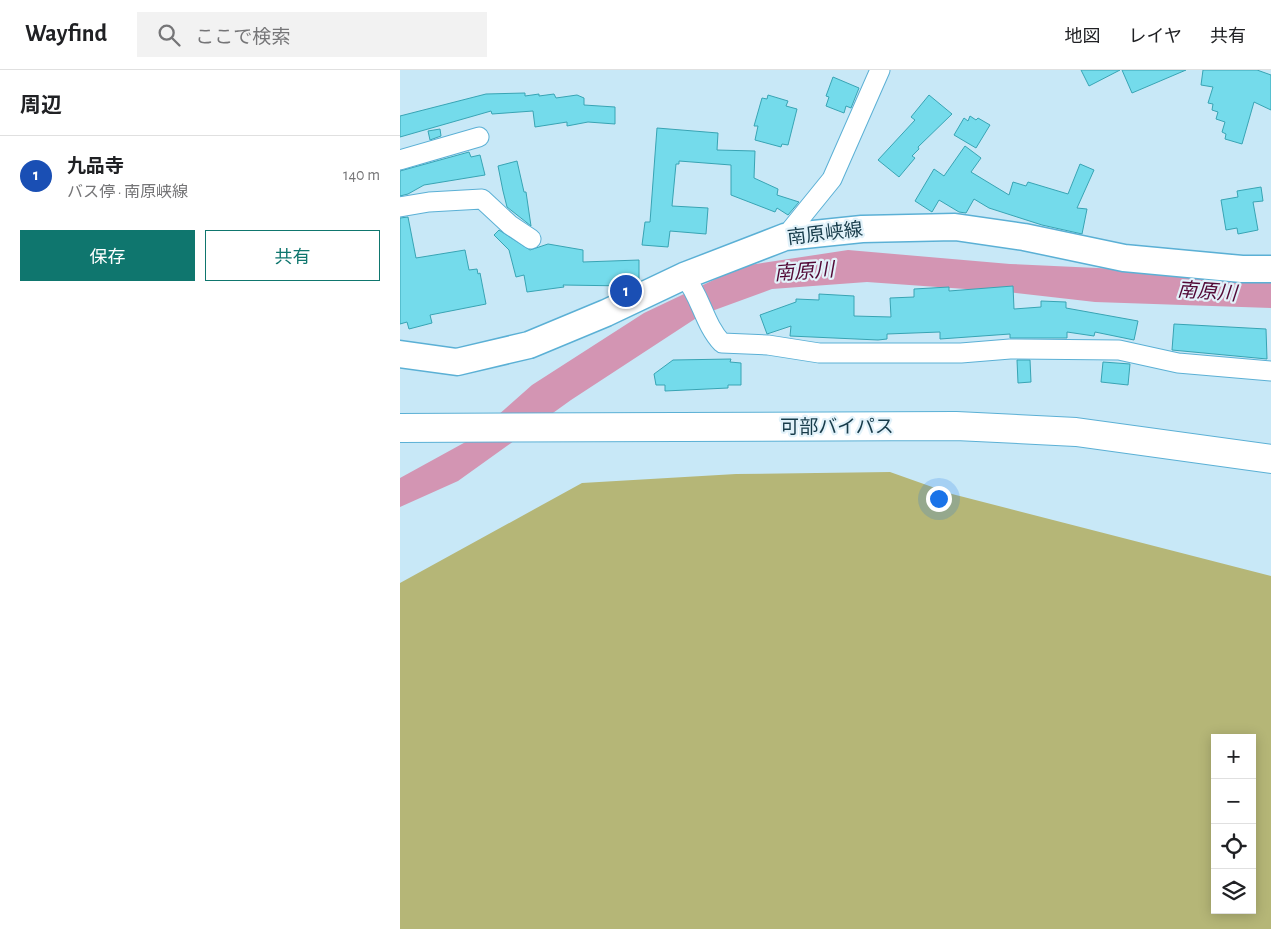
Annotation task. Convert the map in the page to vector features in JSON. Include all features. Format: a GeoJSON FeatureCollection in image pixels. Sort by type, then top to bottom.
{"type":"FeatureCollection","features":[{"type":"Feature","properties":{"kind":"highway","name":"可部バイパス"},"geometry":{"type":"LineString","coordinates":[[400,428],[956,426],[1067,431],[1271,459]]}},
{"type":"Feature","properties":{"kind":"main road","name":"南原峡線"},"geometry":{"type":"LineString","coordinates":[[400,354],[457,362],[530,345],[688,281],[785,237],[862,228],[955,227],[1024,237],[1124,258],[1271,270]]}},
{"type":"Feature","properties":{"kind":"street"},"geometry":{"type":"LineString","coordinates":[[785,237],[832,179],[880,70]]}},
{"type":"Feature","properties":{"kind":"street"},"geometry":{"type":"LineString","coordinates":[[400,160],[479,138]]}},
{"type":"Feature","properties":{"kind":"street"},"geometry":{"type":"LineString","coordinates":[[400,207],[429,202],[482,200],[510,225],[531,239]]}},
{"type":"Feature","properties":{"kind":"street"},"geometry":{"type":"LineString","coordinates":[[688,281],[712,332],[722,343],[768,345],[819,353],[961,353],[1010,349],[1118,350],[1178,363],[1271,371]]}},
{"type":"Feature","properties":{"kind":"green space"},"geometry":{"type":"Polygon","coordinates":[[[890,472],[952,494],[1271,576],[1271,929],[400,929],[400,583],[582,483],[736,474],[890,472]]]}},
{"type":"Feature","properties":{"kind":"water","name":"南原川"},"geometry":{"type":"Polygon","coordinates":[[[848,250],[1010,264],[1271,276],[1271,308],[1095,302],[1008,292],[867,282],[772,289],[701,315],[571,400],[458,481],[400,507],[400,478],[471,439],[532,385],[644,313],[743,266],[848,250]]]}},
{"type":"Feature","properties":{"kind":"building"},"geometry":{"type":"Polygon","coordinates":[[[1081,70],[1120,70],[1089,86],[1081,70]]]}},
{"type":"Feature","properties":{"kind":"building"},"geometry":{"type":"Polygon","coordinates":[[[1122,70],[1186,70],[1132,93],[1122,70]]]}},
{"type":"Feature","properties":{"kind":"building"},"geometry":{"type":"Polygon","coordinates":[[[1203,70],[1257,70],[1271,75],[1271,110],[1254,102],[1242,144],[1225,139],[1226,134],[1222,132],[1225,122],[1216,119],[1218,112],[1212,110],[1213,104],[1208,103],[1213,87],[1201,85],[1203,70]]]}},
{"type":"Feature","properties":{"kind":"building"},"geometry":{"type":"Polygon","coordinates":[[[833,77],[859,88],[851,108],[846,106],[844,113],[826,106],[829,97],[826,96],[833,77]]]}},
{"type":"Feature","properties":{"kind":"building"},"geometry":{"type":"Polygon","coordinates":[[[525,93],[525,96],[554,94],[556,98],[577,95],[584,98],[584,105],[615,107],[615,124],[588,122],[567,126],[567,122],[535,127],[533,111],[492,114],[491,111],[400,137],[400,116],[486,94],[525,93]]]}},
{"type":"Feature","properties":{"kind":"building"},"geometry":{"type":"Polygon","coordinates":[[[768,95],[788,101],[786,106],[797,109],[788,145],[782,144],[781,147],[755,140],[758,126],[754,126],[762,98],[767,99],[768,95]]]}},
{"type":"Feature","properties":{"kind":"building"},"geometry":{"type":"Polygon","coordinates":[[[929,95],[952,114],[918,147],[919,149],[912,156],[915,158],[899,177],[878,160],[915,120],[911,117],[929,95]]]}},
{"type":"Feature","properties":{"kind":"building"},"geometry":{"type":"Polygon","coordinates":[[[970,116],[990,125],[976,148],[954,135],[964,118],[968,121],[970,116]]]}},
{"type":"Feature","properties":{"kind":"building"},"geometry":{"type":"Polygon","coordinates":[[[657,128],[718,133],[717,150],[755,151],[754,178],[778,189],[777,195],[799,202],[788,215],[777,208],[775,212],[731,195],[731,165],[679,161],[679,164],[676,164],[672,206],[708,208],[706,234],[670,231],[668,247],[642,245],[645,222],[650,222],[657,128]]]}},
{"type":"Feature","properties":{"kind":"building"},"geometry":{"type":"Polygon","coordinates":[[[440,129],[441,136],[430,140],[428,131],[440,129]]]}},
{"type":"Feature","properties":{"kind":"building"},"geometry":{"type":"Polygon","coordinates":[[[965,146],[981,158],[971,172],[1009,195],[1013,182],[1026,186],[1028,182],[1068,194],[1080,164],[1094,170],[1077,208],[1087,209],[1082,234],[1042,225],[989,208],[974,199],[966,213],[959,212],[939,200],[932,212],[915,201],[934,169],[944,176],[965,146]]]}},
{"type":"Feature","properties":{"kind":"building"},"geometry":{"type":"Polygon","coordinates":[[[469,152],[471,157],[480,155],[485,175],[424,185],[408,194],[400,196],[400,171],[469,152]]]}},
{"type":"Feature","properties":{"kind":"building"},"geometry":{"type":"Polygon","coordinates":[[[517,161],[524,192],[526,192],[531,226],[507,207],[503,191],[498,166],[517,161]]]}},
{"type":"Feature","properties":{"kind":"building"},"geometry":{"type":"Polygon","coordinates":[[[1261,187],[1263,201],[1253,202],[1258,230],[1238,234],[1237,228],[1226,230],[1221,200],[1238,197],[1237,191],[1261,187]]]}},
{"type":"Feature","properties":{"kind":"building"},"geometry":{"type":"Polygon","coordinates":[[[408,217],[416,258],[465,250],[469,270],[477,269],[478,274],[480,273],[486,304],[430,315],[432,323],[409,329],[407,322],[400,324],[400,218],[408,217]]]}},
{"type":"Feature","properties":{"kind":"building"},"geometry":{"type":"Polygon","coordinates":[[[499,230],[530,250],[548,244],[583,250],[583,262],[639,260],[639,281],[627,286],[563,285],[564,287],[527,292],[524,275],[516,277],[509,250],[494,235],[499,230]]]}},
{"type":"Feature","properties":{"kind":"building"},"geometry":{"type":"Polygon","coordinates":[[[1013,286],[1014,309],[1041,307],[1041,301],[1066,302],[1066,308],[1138,321],[1134,340],[1095,332],[1094,336],[1067,332],[1067,338],[1010,338],[1010,334],[940,339],[940,332],[887,334],[887,339],[878,340],[790,336],[791,326],[767,334],[760,315],[796,302],[796,299],[819,300],[819,294],[854,296],[854,316],[891,317],[890,298],[914,297],[914,289],[949,287],[949,291],[1013,286]]]}},
{"type":"Feature","properties":{"kind":"building"},"geometry":{"type":"Polygon","coordinates":[[[1174,324],[1266,329],[1267,359],[1172,350],[1174,324]]]}},
{"type":"Feature","properties":{"kind":"building"},"geometry":{"type":"Polygon","coordinates":[[[731,359],[730,362],[741,363],[741,385],[728,385],[728,388],[665,391],[665,385],[656,385],[654,374],[673,360],[731,359]]]}},
{"type":"Feature","properties":{"kind":"building"},"geometry":{"type":"Polygon","coordinates":[[[1017,360],[1030,360],[1031,382],[1018,383],[1017,360]]]}},
{"type":"Feature","properties":{"kind":"building"},"geometry":{"type":"Polygon","coordinates":[[[1103,362],[1130,364],[1128,385],[1101,382],[1103,362]]]}},
{"type":"Feature","properties":{"kind":"place","name":"九品寺"},"geometry":{"type":"Point","coordinates":[626,291]}}]}
